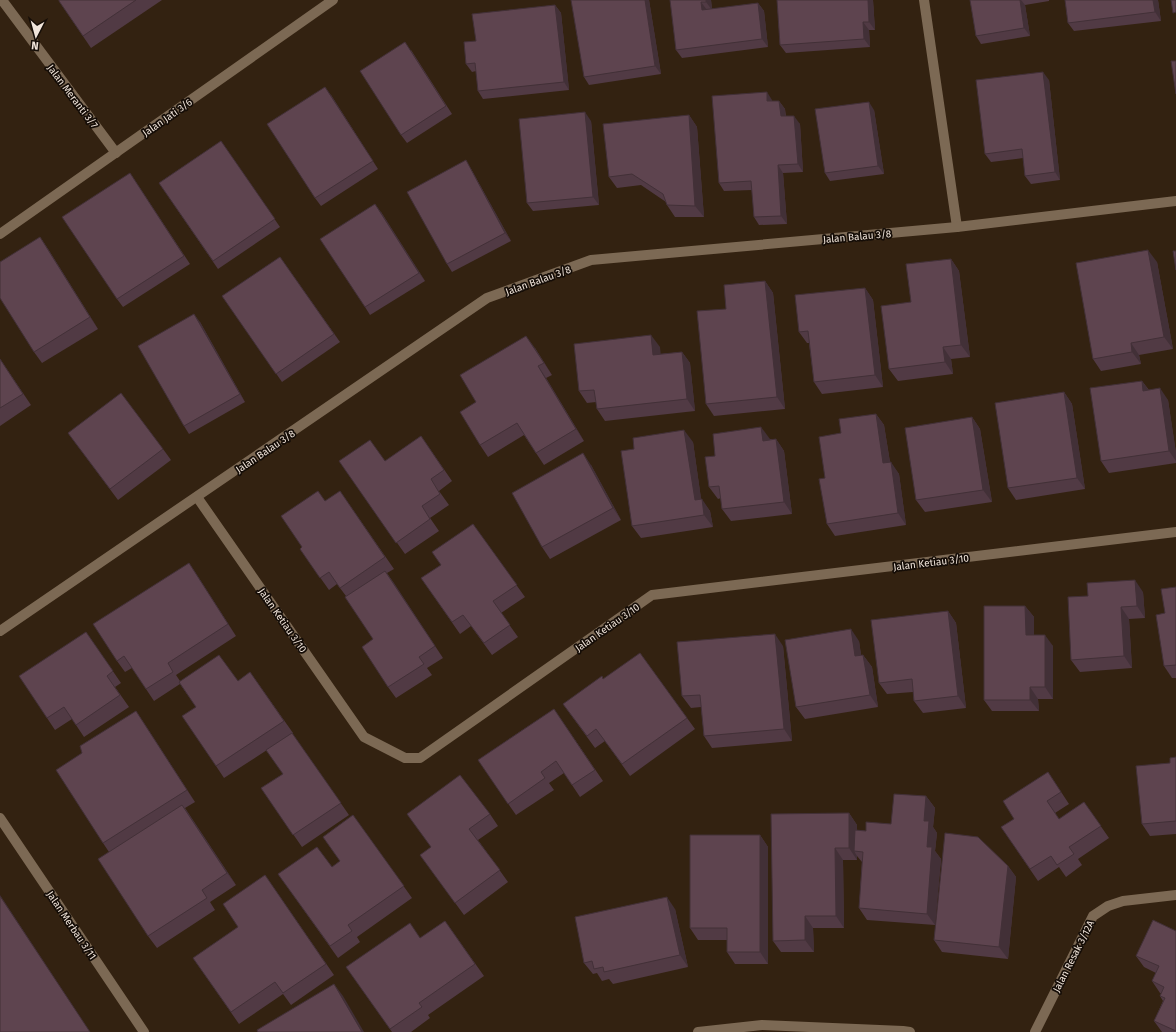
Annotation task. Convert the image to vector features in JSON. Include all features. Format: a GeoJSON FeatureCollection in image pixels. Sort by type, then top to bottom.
{"type":"FeatureCollection","features":[{"type":"Feature","properties":{"kind":"street","name":"Jalan Meranti 3/7"},"geometry":{"type":"LineString","coordinates":[[2,0],[116,153]]}},
{"type":"Feature","properties":{"kind":"street","name":"Jalan Jati 3/6"},"geometry":{"type":"LineString","coordinates":[[0,234],[334,0]]}},
{"type":"Feature","properties":{"kind":"street"},"geometry":{"type":"LineString","coordinates":[[924,0],[957,227]]}},
{"type":"Feature","properties":{"kind":"street","name":"Jalan Balau 3/8"},"geometry":{"type":"LineString","coordinates":[[0,631],[488,298],[591,260],[957,227],[1176,201]]}},
{"type":"Feature","properties":{"kind":"street","name":"Jalan Ketiau 3/10"},"geometry":{"type":"LineString","coordinates":[[196,497],[364,737],[405,758],[420,758],[652,595],[1176,532]]}},
{"type":"Feature","properties":{"kind":"street","name":"Jalan Merbau 3/11"},"geometry":{"type":"LineString","coordinates":[[0,818],[144,1032]]}},
{"type":"Feature","properties":{"kind":"street","name":"Jalan Resak 3/12A"},"geometry":{"type":"LineString","coordinates":[[1035,1032],[1093,916],[1108,906],[1123,901],[1176,895]]}},
{"type":"Feature","properties":{"kind":"street"},"geometry":{"type":"LineString","coordinates":[[698,1032],[762,1025],[910,1032]]}},
{"type":"Feature","properties":{"kind":"building"},"geometry":{"type":"Polygon","coordinates":[[[59,0],[136,0],[83,36],[59,0]]]}},
{"type":"Feature","properties":{"kind":"building"},"geometry":{"type":"Polygon","coordinates":[[[571,0],[645,0],[655,66],[584,77],[571,0]]]}},
{"type":"Feature","properties":{"kind":"building"},"geometry":{"type":"Polygon","coordinates":[[[670,0],[706,0],[706,2],[701,2],[702,10],[758,3],[762,39],[676,50],[670,0]]]}},
{"type":"Feature","properties":{"kind":"building"},"geometry":{"type":"Polygon","coordinates":[[[777,0],[868,0],[869,22],[863,22],[864,39],[780,45],[777,0]]]}},
{"type":"Feature","properties":{"kind":"building"},"geometry":{"type":"Polygon","coordinates":[[[970,0],[1020,0],[1024,28],[976,36],[970,0]]]}},
{"type":"Feature","properties":{"kind":"building"},"geometry":{"type":"Polygon","coordinates":[[[1065,0],[1153,0],[1155,12],[1068,23],[1065,0]]]}},
{"type":"Feature","properties":{"kind":"building"},"geometry":{"type":"Polygon","coordinates":[[[1171,0],[1176,0],[1176,12],[1173,13],[1171,0]]]}},
{"type":"Feature","properties":{"kind":"building"},"geometry":{"type":"Polygon","coordinates":[[[555,5],[564,82],[478,91],[475,63],[466,64],[464,42],[476,41],[472,14],[555,5]]]}},
{"type":"Feature","properties":{"kind":"building"},"geometry":{"type":"Polygon","coordinates":[[[405,42],[446,106],[401,135],[360,71],[405,42]]]}},
{"type":"Feature","properties":{"kind":"building"},"geometry":{"type":"Polygon","coordinates":[[[1171,61],[1176,61],[1176,94],[1171,61]]]}},
{"type":"Feature","properties":{"kind":"building"},"geometry":{"type":"Polygon","coordinates":[[[1043,72],[1055,172],[1025,176],[1022,149],[985,154],[976,80],[1043,72]]]}},
{"type":"Feature","properties":{"kind":"building"},"geometry":{"type":"Polygon","coordinates":[[[325,87],[373,161],[315,198],[267,124],[325,87]]]}},
{"type":"Feature","properties":{"kind":"building"},"geometry":{"type":"Polygon","coordinates":[[[767,92],[767,101],[779,101],[781,116],[794,116],[798,164],[778,165],[781,216],[754,217],[751,181],[719,183],[712,96],[767,92]]]}},
{"type":"Feature","properties":{"kind":"building"},"geometry":{"type":"Polygon","coordinates":[[[869,102],[878,166],[825,173],[815,109],[869,102]]]}},
{"type":"Feature","properties":{"kind":"building"},"geometry":{"type":"Polygon","coordinates":[[[585,112],[593,197],[527,203],[519,119],[585,112]]]}},
{"type":"Feature","properties":{"kind":"building"},"geometry":{"type":"Polygon","coordinates":[[[689,115],[695,206],[667,205],[663,194],[632,174],[609,177],[603,124],[689,115]]]}},
{"type":"Feature","properties":{"kind":"building"},"geometry":{"type":"Polygon","coordinates":[[[221,141],[275,219],[213,261],[159,183],[221,141]]]}},
{"type":"Feature","properties":{"kind":"building"},"geometry":{"type":"Polygon","coordinates":[[[466,160],[505,233],[447,264],[407,192],[466,160]]]}},
{"type":"Feature","properties":{"kind":"building"},"geometry":{"type":"Polygon","coordinates":[[[130,173],[184,256],[117,299],[62,217],[130,173]]]}},
{"type":"Feature","properties":{"kind":"building"},"geometry":{"type":"Polygon","coordinates":[[[375,204],[419,273],[365,307],[320,239],[375,204]]]}},
{"type":"Feature","properties":{"kind":"building"},"geometry":{"type":"Polygon","coordinates":[[[40,237],[90,317],[34,352],[0,298],[0,262],[40,237]]]}},
{"type":"Feature","properties":{"kind":"building"},"geometry":{"type":"Polygon","coordinates":[[[1148,250],[1164,337],[1131,343],[1132,352],[1093,359],[1076,263],[1148,250]]]}},
{"type":"Feature","properties":{"kind":"building"},"geometry":{"type":"Polygon","coordinates":[[[1173,251],[1176,251],[1176,270],[1173,251]]]}},
{"type":"Feature","properties":{"kind":"building"},"geometry":{"type":"Polygon","coordinates":[[[280,257],[334,334],[276,374],[222,296],[280,257]]]}},
{"type":"Feature","properties":{"kind":"building"},"geometry":{"type":"Polygon","coordinates":[[[951,259],[961,345],[943,347],[945,362],[889,369],[881,306],[911,302],[906,264],[951,259]]]}},
{"type":"Feature","properties":{"kind":"building"},"geometry":{"type":"Polygon","coordinates":[[[765,281],[777,397],[706,404],[697,311],[726,309],[724,285],[765,281]]]}},
{"type":"Feature","properties":{"kind":"building"},"geometry":{"type":"Polygon","coordinates":[[[865,288],[875,375],[814,382],[808,331],[799,332],[795,295],[865,288]]]}},
{"type":"Feature","properties":{"kind":"building"},"geometry":{"type":"Polygon","coordinates":[[[194,314],[240,394],[184,426],[138,346],[194,314]]]}},
{"type":"Feature","properties":{"kind":"building"},"geometry":{"type":"Polygon","coordinates":[[[651,335],[653,355],[682,352],[687,399],[597,409],[594,390],[579,391],[574,344],[651,335]]]}},
{"type":"Feature","properties":{"kind":"building"},"geometry":{"type":"Polygon","coordinates":[[[526,336],[544,363],[538,366],[576,429],[536,453],[517,423],[480,445],[460,412],[476,402],[460,375],[526,336]]]}},
{"type":"Feature","properties":{"kind":"building"},"geometry":{"type":"Polygon","coordinates":[[[0,359],[23,394],[0,408],[0,359]]]}},
{"type":"Feature","properties":{"kind":"building"},"geometry":{"type":"Polygon","coordinates":[[[1142,381],[1143,391],[1160,388],[1169,451],[1101,461],[1090,388],[1142,381]]]}},
{"type":"Feature","properties":{"kind":"building"},"geometry":{"type":"Polygon","coordinates":[[[1064,392],[1077,478],[1008,488],[995,403],[1064,392]]]}},
{"type":"Feature","properties":{"kind":"building"},"geometry":{"type":"Polygon","coordinates":[[[121,393],[163,449],[110,489],[68,433],[121,393]]]}},
{"type":"Feature","properties":{"kind":"building"},"geometry":{"type":"Polygon","coordinates":[[[876,414],[883,463],[891,462],[898,513],[827,524],[819,479],[825,478],[819,437],[841,433],[839,419],[876,414]]]}},
{"type":"Feature","properties":{"kind":"building"},"geometry":{"type":"Polygon","coordinates":[[[972,417],[983,490],[916,500],[905,428],[972,417]]]}},
{"type":"Feature","properties":{"kind":"building"},"geometry":{"type":"Polygon","coordinates":[[[761,427],[763,441],[776,439],[784,502],[722,509],[719,486],[709,487],[705,457],[715,456],[713,434],[761,427]]]}},
{"type":"Feature","properties":{"kind":"building"},"geometry":{"type":"Polygon","coordinates":[[[684,430],[695,500],[702,499],[704,515],[632,526],[621,451],[634,449],[633,438],[684,430]]]}},
{"type":"Feature","properties":{"kind":"building"},"geometry":{"type":"Polygon","coordinates":[[[421,436],[444,470],[431,479],[440,494],[422,506],[430,519],[396,543],[339,461],[370,440],[385,461],[421,436]]]}},
{"type":"Feature","properties":{"kind":"building"},"geometry":{"type":"Polygon","coordinates":[[[583,453],[613,508],[542,547],[512,493],[583,453]]]}},
{"type":"Feature","properties":{"kind":"building"},"geometry":{"type":"Polygon","coordinates":[[[318,491],[325,501],[340,491],[385,557],[340,588],[329,572],[320,578],[300,549],[302,547],[281,516],[318,491]]]}},
{"type":"Feature","properties":{"kind":"building"},"geometry":{"type":"Polygon","coordinates":[[[473,524],[517,585],[493,601],[510,625],[484,643],[463,615],[452,622],[421,578],[441,565],[432,552],[473,524]]]}},
{"type":"Feature","properties":{"kind":"building"},"geometry":{"type":"Polygon","coordinates":[[[189,563],[228,624],[168,663],[173,672],[146,689],[124,656],[117,661],[93,624],[189,563]]]}},
{"type":"Feature","properties":{"kind":"building"},"geometry":{"type":"Polygon","coordinates":[[[385,571],[435,646],[419,657],[424,664],[388,687],[362,647],[373,639],[345,597],[385,571]]]}},
{"type":"Feature","properties":{"kind":"building"},"geometry":{"type":"Polygon","coordinates":[[[1135,580],[1137,606],[1121,607],[1124,656],[1071,660],[1068,597],[1088,596],[1087,583],[1135,580]]]}},
{"type":"Feature","properties":{"kind":"building"},"geometry":{"type":"Polygon","coordinates":[[[1176,587],[1176,665],[1164,666],[1156,615],[1165,613],[1161,589],[1176,587]]]}},
{"type":"Feature","properties":{"kind":"building"},"geometry":{"type":"Polygon","coordinates":[[[984,606],[1025,606],[1026,635],[1045,635],[1045,687],[1030,687],[1030,700],[984,700],[984,606]]]}},
{"type":"Feature","properties":{"kind":"building"},"geometry":{"type":"Polygon","coordinates":[[[948,611],[958,696],[914,701],[912,679],[879,683],[871,620],[948,611]]]}},
{"type":"Feature","properties":{"kind":"building"},"geometry":{"type":"Polygon","coordinates":[[[851,629],[855,656],[863,655],[870,695],[796,707],[785,640],[851,629]]]}},
{"type":"Feature","properties":{"kind":"building"},"geometry":{"type":"Polygon","coordinates":[[[86,632],[113,671],[107,676],[120,695],[76,725],[64,707],[47,718],[19,676],[86,632]]]}},
{"type":"Feature","properties":{"kind":"building"},"geometry":{"type":"Polygon","coordinates":[[[775,634],[784,729],[704,736],[700,695],[682,696],[677,642],[775,634]]]}},
{"type":"Feature","properties":{"kind":"building"},"geometry":{"type":"Polygon","coordinates":[[[640,653],[687,718],[622,764],[596,729],[587,736],[563,704],[602,676],[603,679],[640,653]]]}},
{"type":"Feature","properties":{"kind":"building"},"geometry":{"type":"Polygon","coordinates":[[[219,655],[238,681],[250,672],[284,721],[216,766],[182,716],[196,707],[179,682],[219,655]]]}},
{"type":"Feature","properties":{"kind":"building"},"geometry":{"type":"Polygon","coordinates":[[[554,709],[595,770],[572,785],[556,761],[541,772],[545,778],[508,804],[478,760],[554,709]]]}},
{"type":"Feature","properties":{"kind":"building"},"geometry":{"type":"Polygon","coordinates":[[[136,711],[187,790],[103,843],[56,770],[82,753],[80,746],[136,711]]]}},
{"type":"Feature","properties":{"kind":"building"},"geometry":{"type":"Polygon","coordinates":[[[292,733],[341,803],[293,835],[261,788],[283,774],[266,750],[292,733]]]}},
{"type":"Feature","properties":{"kind":"building"},"geometry":{"type":"Polygon","coordinates":[[[1176,757],[1176,821],[1142,824],[1136,766],[1170,763],[1170,758],[1176,757]]]}},
{"type":"Feature","properties":{"kind":"building"},"geometry":{"type":"Polygon","coordinates":[[[1048,772],[1061,792],[1047,801],[1059,819],[1084,802],[1101,826],[1069,847],[1074,854],[1057,865],[1051,856],[1030,869],[1001,827],[1014,819],[1003,801],[1048,772]]]}},
{"type":"Feature","properties":{"kind":"building"},"geometry":{"type":"Polygon","coordinates":[[[460,775],[490,814],[469,829],[500,870],[455,903],[420,855],[431,847],[407,814],[460,775]]]}},
{"type":"Feature","properties":{"kind":"building"},"geometry":{"type":"Polygon","coordinates":[[[894,794],[926,796],[924,821],[929,821],[927,847],[932,847],[927,914],[859,908],[863,852],[854,851],[855,830],[866,831],[866,822],[891,824],[894,794]]]}},
{"type":"Feature","properties":{"kind":"building"},"geometry":{"type":"Polygon","coordinates":[[[182,805],[227,873],[202,890],[207,898],[148,936],[98,859],[182,805]]]}},
{"type":"Feature","properties":{"kind":"building"},"geometry":{"type":"Polygon","coordinates":[[[849,813],[849,848],[835,848],[836,916],[805,916],[805,940],[773,941],[771,814],[849,813]]]}},
{"type":"Feature","properties":{"kind":"building"},"geometry":{"type":"Polygon","coordinates":[[[353,815],[404,886],[348,925],[352,931],[330,946],[278,874],[317,847],[332,867],[340,861],[323,837],[353,815]]]}},
{"type":"Feature","properties":{"kind":"building"},"geometry":{"type":"Polygon","coordinates":[[[945,833],[978,837],[1008,866],[999,947],[934,940],[945,833]]]}},
{"type":"Feature","properties":{"kind":"building"},"geometry":{"type":"Polygon","coordinates":[[[690,835],[760,835],[760,952],[727,952],[727,928],[690,928],[690,835]]]}},
{"type":"Feature","properties":{"kind":"building"},"geometry":{"type":"Polygon","coordinates":[[[265,875],[326,964],[283,993],[275,982],[231,1012],[193,958],[238,927],[223,904],[265,875]]]}},
{"type":"Feature","properties":{"kind":"building"},"geometry":{"type":"Polygon","coordinates":[[[0,896],[90,1032],[0,1032],[0,896]]]}},
{"type":"Feature","properties":{"kind":"building"},"geometry":{"type":"Polygon","coordinates":[[[667,897],[680,955],[604,972],[603,967],[594,969],[592,961],[584,963],[575,917],[667,897]]]}},
{"type":"Feature","properties":{"kind":"building"},"geometry":{"type":"Polygon","coordinates":[[[1153,920],[1176,931],[1176,1031],[1154,1021],[1165,998],[1160,996],[1164,987],[1152,981],[1159,966],[1136,956],[1153,920]]]}},
{"type":"Feature","properties":{"kind":"building"},"geometry":{"type":"Polygon","coordinates":[[[445,921],[475,964],[419,1003],[422,1007],[390,1029],[346,967],[410,923],[420,938],[445,921]]]}},
{"type":"Feature","properties":{"kind":"building"},"geometry":{"type":"Polygon","coordinates":[[[334,984],[362,1032],[258,1032],[257,1030],[334,984]]]}}]}
